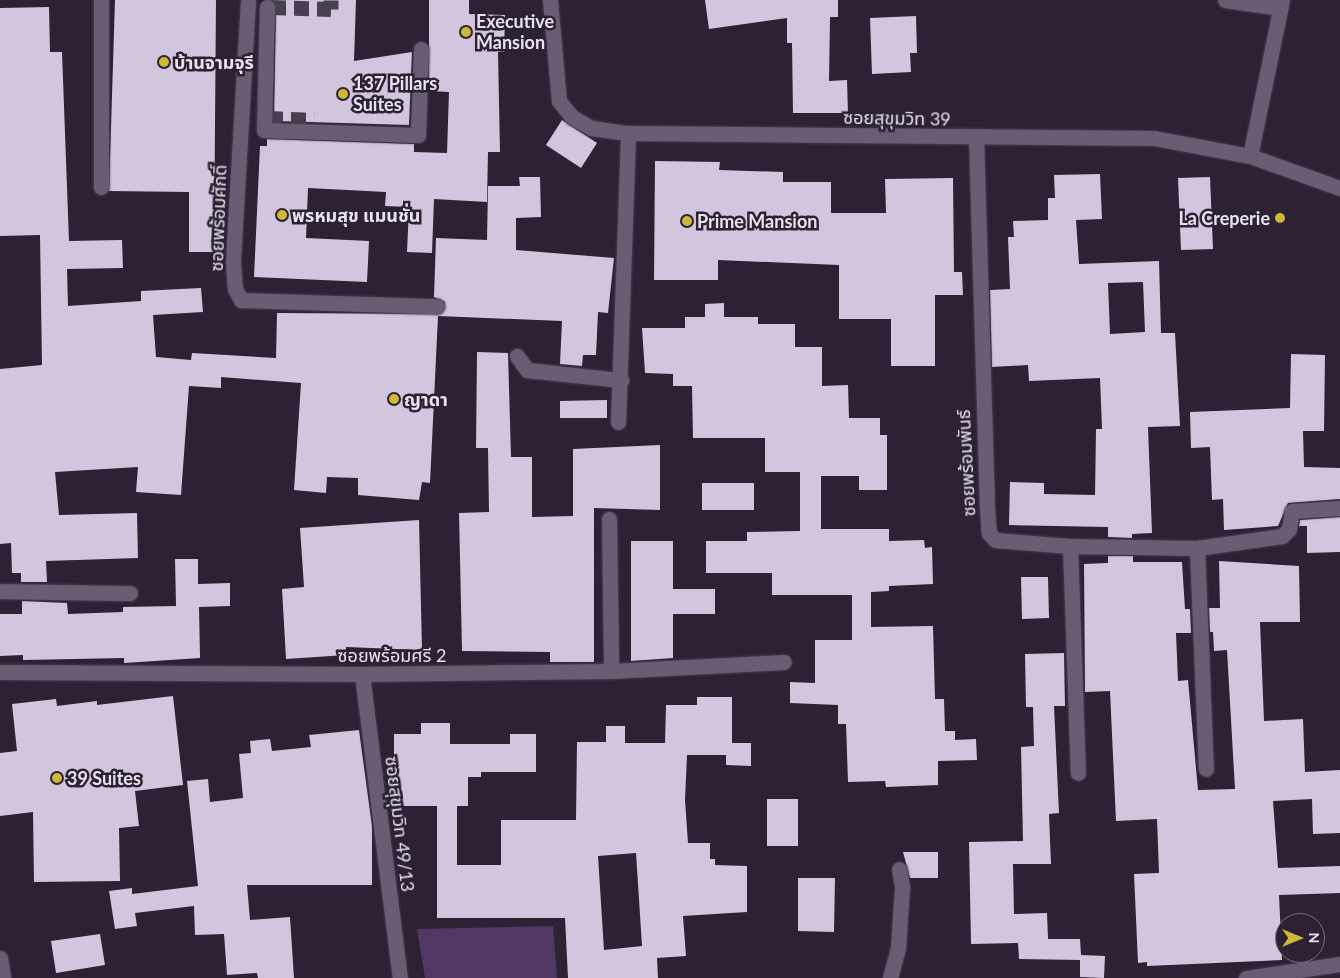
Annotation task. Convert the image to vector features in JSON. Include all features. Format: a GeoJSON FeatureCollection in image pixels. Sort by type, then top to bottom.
{"type":"FeatureCollection","features":[{"type":"Feature","properties":{"kind":"street"},"geometry":{"type":"LineString","coordinates":[[101,0],[101,187]]}},
{"type":"Feature","properties":{"kind":"street","name":"ซอยสุขุมวิท 39"},"geometry":{"type":"LineString","coordinates":[[550,0],[559,101],[572,117],[591,128],[628,133],[1154,138],[1250,156],[1340,188]]}},
{"type":"Feature","properties":{"kind":"street"},"geometry":{"type":"LineString","coordinates":[[1226,0],[1281,4],[1250,156]]}},
{"type":"Feature","properties":{"kind":"street"},"geometry":{"type":"LineString","coordinates":[[248,3],[269,7],[266,122]]}},
{"type":"Feature","properties":{"kind":"street","name":"ซอยพร้อมศักดิ์"},"geometry":{"type":"LineString","coordinates":[[248,3],[234,262],[235,290],[241,300],[437,306]]}},
{"type":"Feature","properties":{"kind":"street"},"geometry":{"type":"LineString","coordinates":[[241,129],[266,122],[418,135],[421,49]]}},
{"type":"Feature","properties":{"kind":"street"},"geometry":{"type":"LineString","coordinates":[[618,422],[628,133]]}},
{"type":"Feature","properties":{"kind":"street","name":"ซอยพร้อมพันธ์"},"geometry":{"type":"LineString","coordinates":[[976,137],[989,533],[995,540],[1070,546],[1197,548],[1282,536],[1289,530],[1292,511],[1340,508]]}},
{"type":"Feature","properties":{"kind":"street"},"geometry":{"type":"LineString","coordinates":[[517,356],[527,370],[620,380]]}},
{"type":"Feature","properties":{"kind":"street"},"geometry":{"type":"LineString","coordinates":[[609,519],[611,671]]}},
{"type":"Feature","properties":{"kind":"street"},"geometry":{"type":"LineString","coordinates":[[1070,546],[1078,773]]}},
{"type":"Feature","properties":{"kind":"street"},"geometry":{"type":"LineString","coordinates":[[1197,548],[1206,769]]}},
{"type":"Feature","properties":{"kind":"street"},"geometry":{"type":"LineString","coordinates":[[0,591],[130,593]]}},
{"type":"Feature","properties":{"kind":"street","name":"ซอยพร้อมศรี 2"},"geometry":{"type":"LineString","coordinates":[[0,672],[362,674],[611,671],[784,662]]}},
{"type":"Feature","properties":{"kind":"street","name":"ซอยสุขุมวิท 49/13"},"geometry":{"type":"LineString","coordinates":[[362,674],[400,978]]}},
{"type":"Feature","properties":{"kind":"street"},"geometry":{"type":"LineString","coordinates":[[890,978],[898,948],[902,887],[899,869]]}},
{"type":"Feature","properties":{"kind":"street"},"geometry":{"type":"LineString","coordinates":[[0,958],[3,978]]}},
{"type":"Feature","properties":{"kind":"street"},"geometry":{"type":"LineString","coordinates":[[1246,978],[1340,964]]}},
{"type":"Feature","properties":{"kind":"shaded area"},"geometry":{"type":"Polygon","coordinates":[[[553,926],[557,978],[425,978],[417,929],[553,926]]]}},
{"type":"Feature","properties":{"kind":"building"},"geometry":{"type":"Polygon","coordinates":[[[115,0],[216,0],[214,252],[189,252],[189,192],[109,191],[115,0]]]}},
{"type":"Feature","properties":{"kind":"building","name":"137 Pillars Suites"},"geometry":{"type":"Polygon","coordinates":[[[273,0],[356,0],[354,61],[412,52],[409,125],[274,121],[276,7],[273,0]]]}},
{"type":"Feature","properties":{"kind":"building"},"geometry":{"type":"Polygon","coordinates":[[[429,0],[469,0],[469,14],[505,15],[504,52],[498,52],[500,152],[488,152],[487,202],[434,199],[432,253],[407,252],[409,207],[385,206],[386,192],[308,188],[306,238],[369,241],[367,282],[254,277],[260,146],[267,146],[267,139],[414,144],[414,152],[447,153],[449,92],[429,91],[429,0]]]}},
{"type":"Feature","properties":{"kind":"building"},"geometry":{"type":"Polygon","coordinates":[[[705,0],[838,0],[838,17],[830,17],[829,81],[847,80],[848,113],[793,113],[792,43],[787,43],[787,18],[709,29],[705,0]]]}},
{"type":"Feature","properties":{"kind":"building"},"geometry":{"type":"Polygon","coordinates":[[[49,7],[50,52],[62,52],[69,241],[122,240],[123,268],[67,269],[68,306],[141,301],[141,291],[201,288],[203,312],[153,315],[156,357],[191,360],[192,353],[276,358],[277,313],[441,314],[445,302],[434,297],[436,238],[487,240],[488,186],[520,186],[519,177],[540,177],[541,217],[516,218],[516,250],[614,258],[608,313],[598,312],[596,355],[583,355],[582,366],[560,364],[562,321],[438,316],[430,483],[422,482],[419,500],[358,495],[358,478],[327,477],[326,493],[294,490],[301,383],[221,377],[221,388],[189,386],[181,495],[136,492],[138,467],[55,472],[59,515],[137,513],[138,558],[46,561],[47,582],[21,582],[21,573],[12,573],[11,543],[0,544],[0,369],[42,365],[40,235],[0,236],[0,8],[49,7]]]}},
{"type":"Feature","properties":{"kind":"building"},"geometry":{"type":"Polygon","coordinates":[[[916,16],[917,53],[910,53],[911,72],[872,74],[870,18],[916,16]]]}},
{"type":"Feature","properties":{"kind":"building"},"geometry":{"type":"Polygon","coordinates":[[[562,120],[597,143],[581,168],[546,145],[562,120]]]}},
{"type":"Feature","properties":{"kind":"building"},"geometry":{"type":"Polygon","coordinates":[[[655,161],[720,162],[719,170],[783,172],[783,182],[831,182],[831,213],[886,213],[885,179],[953,178],[954,272],[962,272],[963,295],[935,295],[935,366],[891,366],[891,319],[839,319],[839,265],[718,260],[718,280],[654,280],[655,161]]]}},
{"type":"Feature","properties":{"kind":"building"},"geometry":{"type":"Polygon","coordinates":[[[1100,174],[1102,219],[1076,220],[1079,264],[1159,261],[1161,333],[1175,333],[1180,426],[1148,427],[1152,533],[1132,534],[1132,538],[1108,537],[1108,527],[1009,525],[1010,482],[1044,483],[1044,494],[1095,495],[1096,429],[1102,429],[1100,378],[1029,381],[1028,365],[992,367],[990,290],[1010,289],[1008,237],[1014,237],[1013,221],[1048,220],[1048,198],[1055,198],[1054,175],[1100,174]],[[1143,282],[1108,283],[1110,334],[1145,332],[1143,282]]]}},
{"type":"Feature","properties":{"kind":"building"},"geometry":{"type":"Polygon","coordinates":[[[1210,177],[1213,249],[1181,250],[1178,178],[1210,177]]]}},
{"type":"Feature","properties":{"kind":"building"},"geometry":{"type":"Polygon","coordinates":[[[724,303],[724,317],[758,317],[758,324],[795,324],[795,347],[822,347],[822,386],[848,385],[849,418],[880,418],[880,435],[887,435],[887,490],[859,490],[859,476],[821,476],[821,529],[889,529],[889,541],[924,540],[925,548],[932,547],[933,584],[889,586],[889,591],[871,592],[871,627],[933,626],[935,699],[944,699],[945,731],[955,731],[955,740],[976,739],[977,760],[938,761],[938,785],[886,787],[885,781],[848,782],[846,724],[838,724],[838,705],[790,703],[790,682],[815,683],[815,640],[852,640],[852,595],[772,595],[772,573],[706,573],[706,541],[747,541],[747,532],[800,531],[800,472],[765,472],[765,438],[693,438],[692,386],[673,386],[673,374],[645,373],[642,328],[685,328],[685,317],[705,317],[705,304],[724,303]]]}},
{"type":"Feature","properties":{"kind":"building"},"geometry":{"type":"Polygon","coordinates":[[[477,352],[508,353],[511,457],[532,457],[532,517],[573,516],[573,449],[660,445],[660,510],[594,508],[594,662],[550,662],[550,652],[462,651],[459,513],[489,512],[488,448],[476,448],[477,352]]]}},
{"type":"Feature","properties":{"kind":"building"},"geometry":{"type":"Polygon","coordinates":[[[1291,354],[1325,355],[1324,431],[1303,431],[1304,467],[1340,468],[1340,499],[1288,503],[1278,526],[1224,530],[1223,499],[1212,500],[1210,447],[1191,448],[1190,412],[1290,408],[1291,354]]]}},
{"type":"Feature","properties":{"kind":"building"},"geometry":{"type":"Polygon","coordinates":[[[607,400],[607,418],[560,418],[560,401],[607,400]]]}},
{"type":"Feature","properties":{"kind":"building"},"geometry":{"type":"Polygon","coordinates":[[[702,483],[754,483],[754,510],[702,510],[702,483]]]}},
{"type":"Feature","properties":{"kind":"building"},"geometry":{"type":"Polygon","coordinates":[[[1340,517],[1340,552],[1307,553],[1307,526],[1299,526],[1300,520],[1340,517]]]}},
{"type":"Feature","properties":{"kind":"building"},"geometry":{"type":"Polygon","coordinates":[[[419,520],[422,650],[346,647],[346,655],[286,659],[282,589],[304,587],[300,528],[419,520]]]}},
{"type":"Feature","properties":{"kind":"building"},"geometry":{"type":"Polygon","coordinates":[[[631,541],[673,541],[673,589],[715,589],[715,614],[673,614],[673,658],[631,661],[631,541]]]}},
{"type":"Feature","properties":{"kind":"building"},"geometry":{"type":"Polygon","coordinates":[[[1108,556],[1133,556],[1133,562],[1182,562],[1185,609],[1190,609],[1191,633],[1176,633],[1178,681],[1188,680],[1198,790],[1235,789],[1227,650],[1214,651],[1213,632],[1210,632],[1209,608],[1220,608],[1219,561],[1299,566],[1300,622],[1260,622],[1264,721],[1303,719],[1305,772],[1340,770],[1340,833],[1313,834],[1312,799],[1273,801],[1278,868],[1340,866],[1340,893],[1279,895],[1280,913],[1275,913],[1275,960],[1147,966],[1147,962],[1138,963],[1134,874],[1159,873],[1157,819],[1116,821],[1110,691],[1085,692],[1084,564],[1108,563],[1108,556]]]}},
{"type":"Feature","properties":{"kind":"building"},"geometry":{"type":"Polygon","coordinates":[[[175,559],[198,559],[198,584],[230,583],[230,606],[199,607],[200,658],[124,663],[124,658],[23,660],[23,655],[0,656],[0,614],[22,614],[22,601],[67,603],[68,614],[123,612],[123,607],[176,606],[175,559]]]}},
{"type":"Feature","properties":{"kind":"building"},"geometry":{"type":"Polygon","coordinates":[[[1021,577],[1048,577],[1049,618],[1022,619],[1021,577]]]}},
{"type":"Feature","properties":{"kind":"building"},"geometry":{"type":"Polygon","coordinates":[[[1064,653],[1065,706],[1054,706],[1059,813],[1049,814],[1051,864],[1013,864],[1014,914],[1047,913],[1048,939],[1080,939],[1081,955],[1105,956],[1104,978],[1080,977],[1080,960],[1019,959],[1018,943],[971,944],[969,842],[1023,841],[1021,747],[1034,746],[1033,707],[1026,707],[1025,654],[1064,653]]]}},
{"type":"Feature","properties":{"kind":"building"},"geometry":{"type":"Polygon","coordinates":[[[173,696],[183,785],[135,791],[139,826],[119,828],[120,881],[34,882],[33,812],[0,816],[0,753],[17,751],[12,704],[56,699],[57,706],[97,701],[97,705],[173,696]]]}},
{"type":"Feature","properties":{"kind":"building"},"geometry":{"type":"Polygon","coordinates":[[[697,697],[732,697],[732,743],[751,743],[751,766],[726,765],[726,755],[687,755],[685,800],[688,843],[710,843],[710,859],[715,859],[715,865],[747,866],[747,912],[683,916],[686,956],[657,958],[658,978],[568,978],[565,918],[437,918],[437,806],[394,806],[394,734],[421,734],[421,723],[450,723],[450,744],[510,744],[510,734],[536,734],[536,772],[481,772],[481,777],[468,777],[468,806],[457,806],[457,865],[501,865],[501,820],[576,820],[577,742],[606,742],[606,726],[625,726],[625,743],[665,743],[666,705],[697,705],[697,697]],[[636,853],[598,856],[604,950],[642,946],[636,853]]]}},
{"type":"Feature","properties":{"kind":"building"},"geometry":{"type":"Polygon","coordinates":[[[359,730],[372,826],[372,885],[247,885],[250,920],[290,917],[294,978],[258,978],[257,973],[227,975],[224,934],[195,935],[194,906],[135,913],[137,926],[115,929],[109,891],[132,888],[132,894],[198,886],[187,781],[208,779],[210,802],[243,798],[239,754],[251,753],[250,741],[270,739],[272,751],[311,747],[309,735],[359,730]]]}},
{"type":"Feature","properties":{"kind":"building"},"geometry":{"type":"Polygon","coordinates":[[[767,799],[798,799],[798,846],[767,846],[767,799]]]}},
{"type":"Feature","properties":{"kind":"building"},"geometry":{"type":"Polygon","coordinates":[[[903,852],[938,852],[938,878],[910,878],[903,852]]]}},
{"type":"Feature","properties":{"kind":"building"},"geometry":{"type":"Polygon","coordinates":[[[798,878],[835,878],[834,932],[798,931],[798,878]]]}},
{"type":"Feature","properties":{"kind":"building"},"geometry":{"type":"Polygon","coordinates":[[[100,934],[105,965],[56,973],[51,941],[100,934]]]}},
{"type":"Feature","properties":{"kind":"tunnel"},"geometry":{"type":"LineString","coordinates":[[271,7],[331,9],[331,0]]}},
{"type":"Feature","properties":{"kind":"tunnel"},"geometry":{"type":"LineString","coordinates":[[268,118],[314,120]]}},
{"type":"Feature","properties":{"kind":"place","name":"Executive Mansion"},"geometry":{"type":"Point","coordinates":[466,32]}},
{"type":"Feature","properties":{"kind":"place","name":"บ้านจามจุรี"},"geometry":{"type":"Point","coordinates":[164,62]}},
{"type":"Feature","properties":{"kind":"place","name":"137 Pillars Suites"},"geometry":{"type":"Point","coordinates":[343,94]}},
{"type":"Feature","properties":{"kind":"place","name":"พรหมสุข แมนชั่น"},"geometry":{"type":"Point","coordinates":[282,215]}},
{"type":"Feature","properties":{"kind":"place","name":"La Creperie"},"geometry":{"type":"Point","coordinates":[1280,218]}},
{"type":"Feature","properties":{"kind":"place","name":"Prime Mansion"},"geometry":{"type":"Point","coordinates":[687,221]}},
{"type":"Feature","properties":{"kind":"place","name":"ญาดา"},"geometry":{"type":"Point","coordinates":[394,399]}},
{"type":"Feature","properties":{"kind":"place","name":"39 Suites"},"geometry":{"type":"Point","coordinates":[57,778]}}]}
